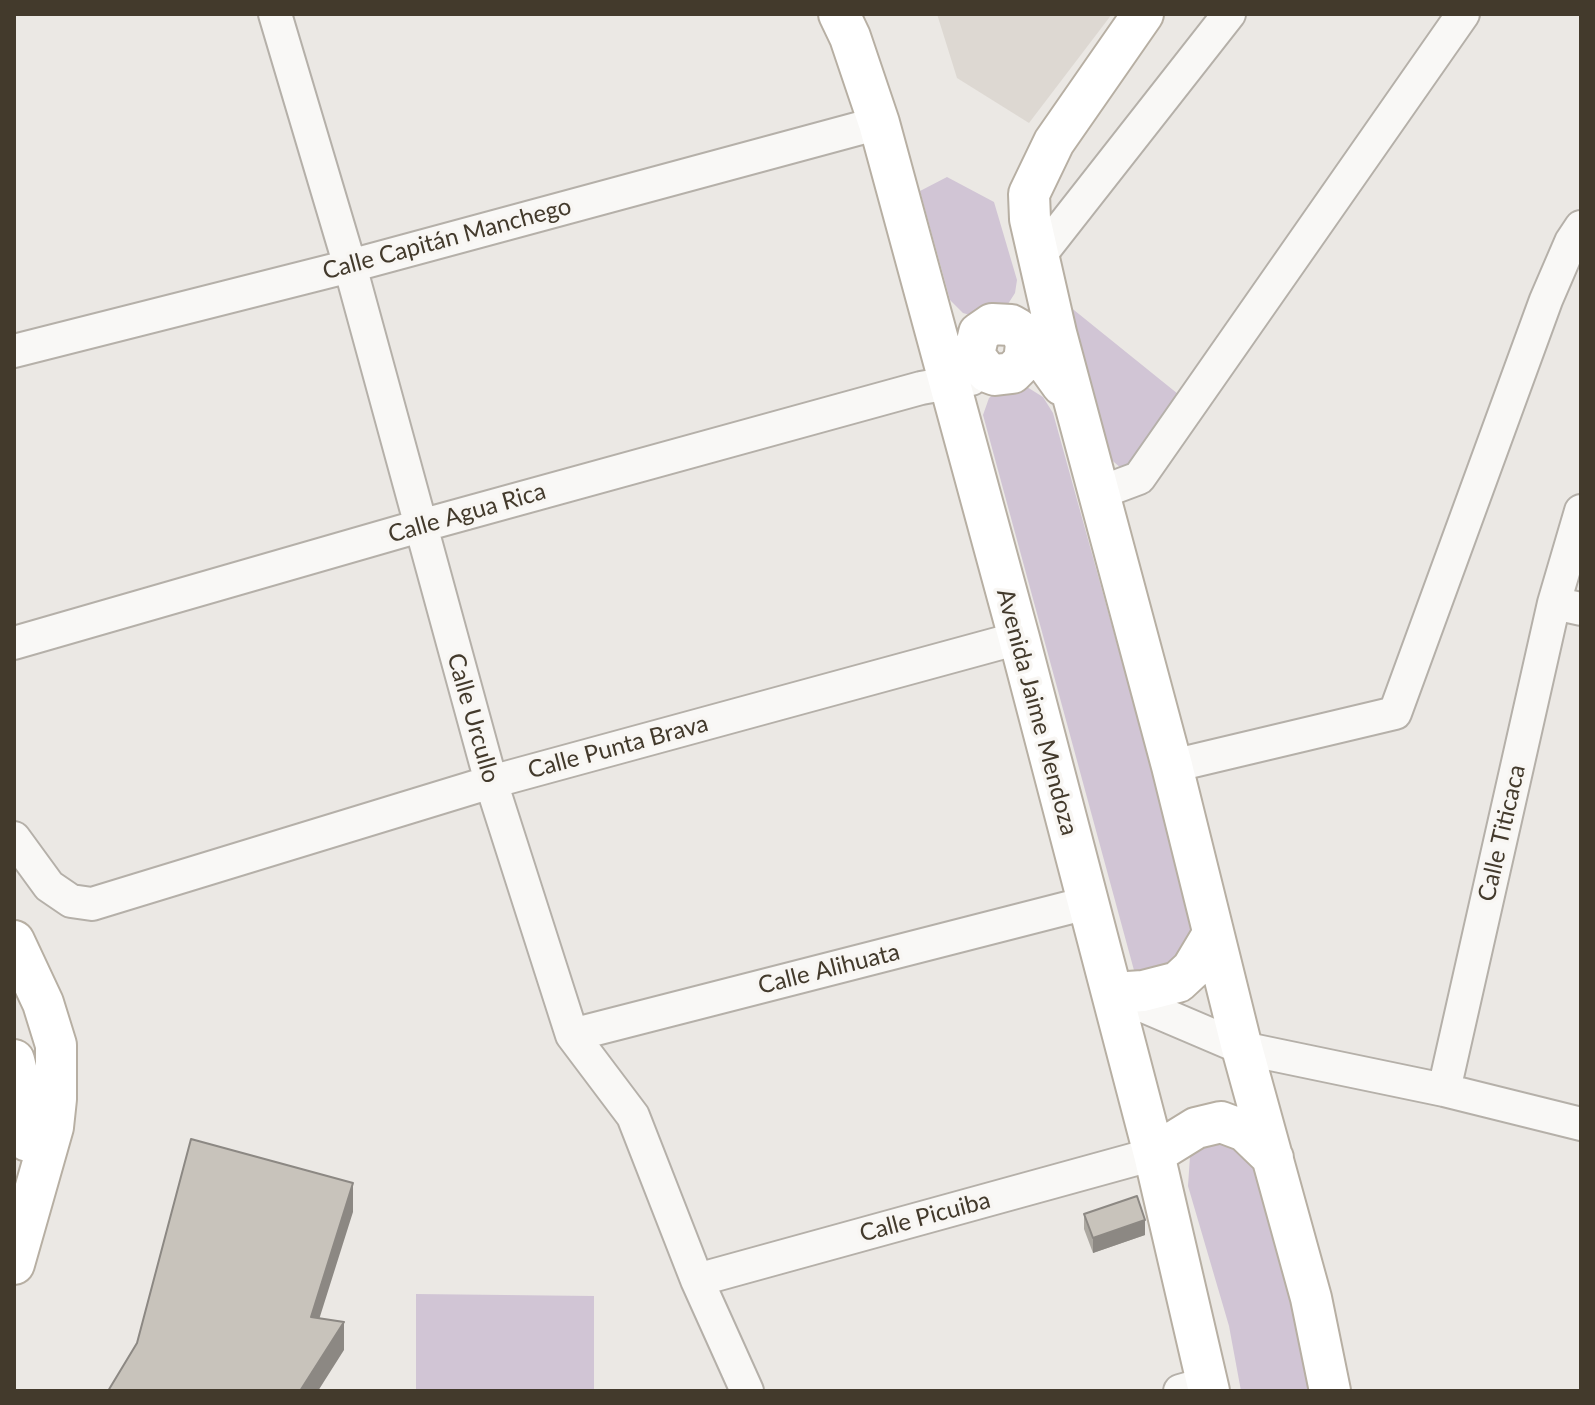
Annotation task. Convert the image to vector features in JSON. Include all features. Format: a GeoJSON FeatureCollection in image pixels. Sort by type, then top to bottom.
{"type":"FeatureCollection","features":[{"type":"Feature","properties":{"kind":"main road"},"geometry":{"type":"LineString","coordinates":[[988,355],[1031,283],[1040,255],[1030,219],[1029,194],[1054,142],[1143,14]]}},
{"type":"Feature","properties":{"kind":"main road","name":"Avenida Jaime Mendoza"},"geometry":{"type":"LineString","coordinates":[[845,26],[879,123],[930,317],[1077,409],[1172,766],[1242,1048],[1311,1298],[1330,1391]]}},
{"type":"Feature","properties":{"kind":"main road"},"geometry":{"type":"LineString","coordinates":[[988,355],[1040,255]]}},
{"type":"Feature","properties":{"kind":"main road"},"geometry":{"type":"LineString","coordinates":[[918,276],[947,313],[972,328],[988,355]]}},
{"type":"Feature","properties":{"kind":"main road","name":"Avenida Jaime Mendoza"},"geometry":{"type":"LineString","coordinates":[[988,355],[1019,638],[1154,1154],[1199,1388]]}},
{"type":"Feature","properties":{"kind":"main road"},"geometry":{"type":"LineString","coordinates":[[1113,993],[1143,991],[1178,982],[1192,969],[1213,934]]}},
{"type":"Feature","properties":{"kind":"main road"},"geometry":{"type":"LineString","coordinates":[[14,941],[43,1003],[56,1045],[56,1099],[28,1124]]}},
{"type":"Feature","properties":{"kind":"main road"},"geometry":{"type":"LineString","coordinates":[[14,1060],[28,1124],[14,1264]]}},
{"type":"Feature","properties":{"kind":"main road"},"geometry":{"type":"LineString","coordinates":[[1154,1154],[1196,1128],[1221,1122],[1245,1131],[1273,1158]]}},
{"type":"Feature","properties":{"kind":"street","name":"Calle Urcullo"},"geometry":{"type":"LineString","coordinates":[[275,14],[350,266],[491,782],[572,1035],[633,1116],[697,1280],[747,1391]]}},
{"type":"Feature","properties":{"kind":"street"},"geometry":{"type":"LineString","coordinates":[[1040,255],[1229,14]]}},
{"type":"Feature","properties":{"kind":"street"},"geometry":{"type":"LineString","coordinates":[[1099,493],[1139,478],[1463,14]]}},
{"type":"Feature","properties":{"kind":"street","name":"Calle Capitán Manchego"},"geometry":{"type":"LineString","coordinates":[[14,351],[350,266],[879,123]]}},
{"type":"Feature","properties":{"kind":"street"},"geometry":{"type":"LineString","coordinates":[[1172,766],[1395,713],[1546,300],[1571,242],[1581,227]]}},
{"type":"Feature","properties":{"kind":"street","name":"Calle Agua Rica"},"geometry":{"type":"LineString","coordinates":[[14,643],[420,526],[988,355]]}},
{"type":"Feature","properties":{"kind":"street","name":"Calle Titicaca"},"geometry":{"type":"LineString","coordinates":[[1444,1090],[1568,606],[1581,511]]}},
{"type":"Feature","properties":{"kind":"street","name":"Calle Punta Brava"},"geometry":{"type":"LineString","coordinates":[[14,838],[49,886],[71,901],[92,904],[491,782],[1019,638]]}},
{"type":"Feature","properties":{"kind":"street","name":"Calle Alihuata"},"geometry":{"type":"LineString","coordinates":[[572,1035],[1087,903]]}},
{"type":"Feature","properties":{"kind":"street"},"geometry":{"type":"LineString","coordinates":[[1113,993],[1242,1048],[1444,1090],[1581,1124]]}},
{"type":"Feature","properties":{"kind":"street","name":"Calle Picuiba"},"geometry":{"type":"LineString","coordinates":[[697,1280],[1154,1154]]}},
{"type":"Feature","properties":{"kind":"shaded area"},"geometry":{"type":"Polygon","coordinates":[[[937,14],[1112,14],[1029,123],[957,78],[937,14]]]}},
{"type":"Feature","properties":{"kind":"shaded area"},"geometry":{"type":"Polygon","coordinates":[[[947,177],[994,202],[1017,280],[1015,293],[999,311],[977,317],[963,313],[950,300],[920,191],[947,177]]]}},
{"type":"Feature","properties":{"kind":"shaded area"},"geometry":{"type":"Polygon","coordinates":[[[1064,302],[1178,394],[1137,459],[1122,469],[1107,456],[1064,302]]]}},
{"type":"Feature","properties":{"kind":"shaded area"},"geometry":{"type":"Polygon","coordinates":[[[1014,385],[1027,387],[1043,397],[1053,413],[1196,929],[1177,972],[1135,974],[983,415],[989,398],[999,390],[1014,385]]]}},
{"type":"Feature","properties":{"kind":"shaded area"},"geometry":{"type":"Polygon","coordinates":[[[1236,1141],[1265,1177],[1311,1391],[1241,1391],[1229,1326],[1188,1186],[1190,1156],[1213,1143],[1236,1141]]]}},
{"type":"Feature","properties":{"kind":"shaded area"},"geometry":{"type":"Polygon","coordinates":[[[416,1294],[594,1296],[594,1391],[416,1391],[416,1294]]]}},
{"type":"Feature","properties":{"kind":"building"},"geometry":{"type":"Polygon","coordinates":[[[191,1139],[353,1183],[311,1317],[344,1322],[300,1391],[108,1391],[137,1343],[191,1139]]]}},
{"type":"Feature","properties":{"kind":"building"},"geometry":{"type":"Polygon","coordinates":[[[1137,1196],[1145,1220],[1093,1238],[1084,1214],[1137,1196]]]}}]}
